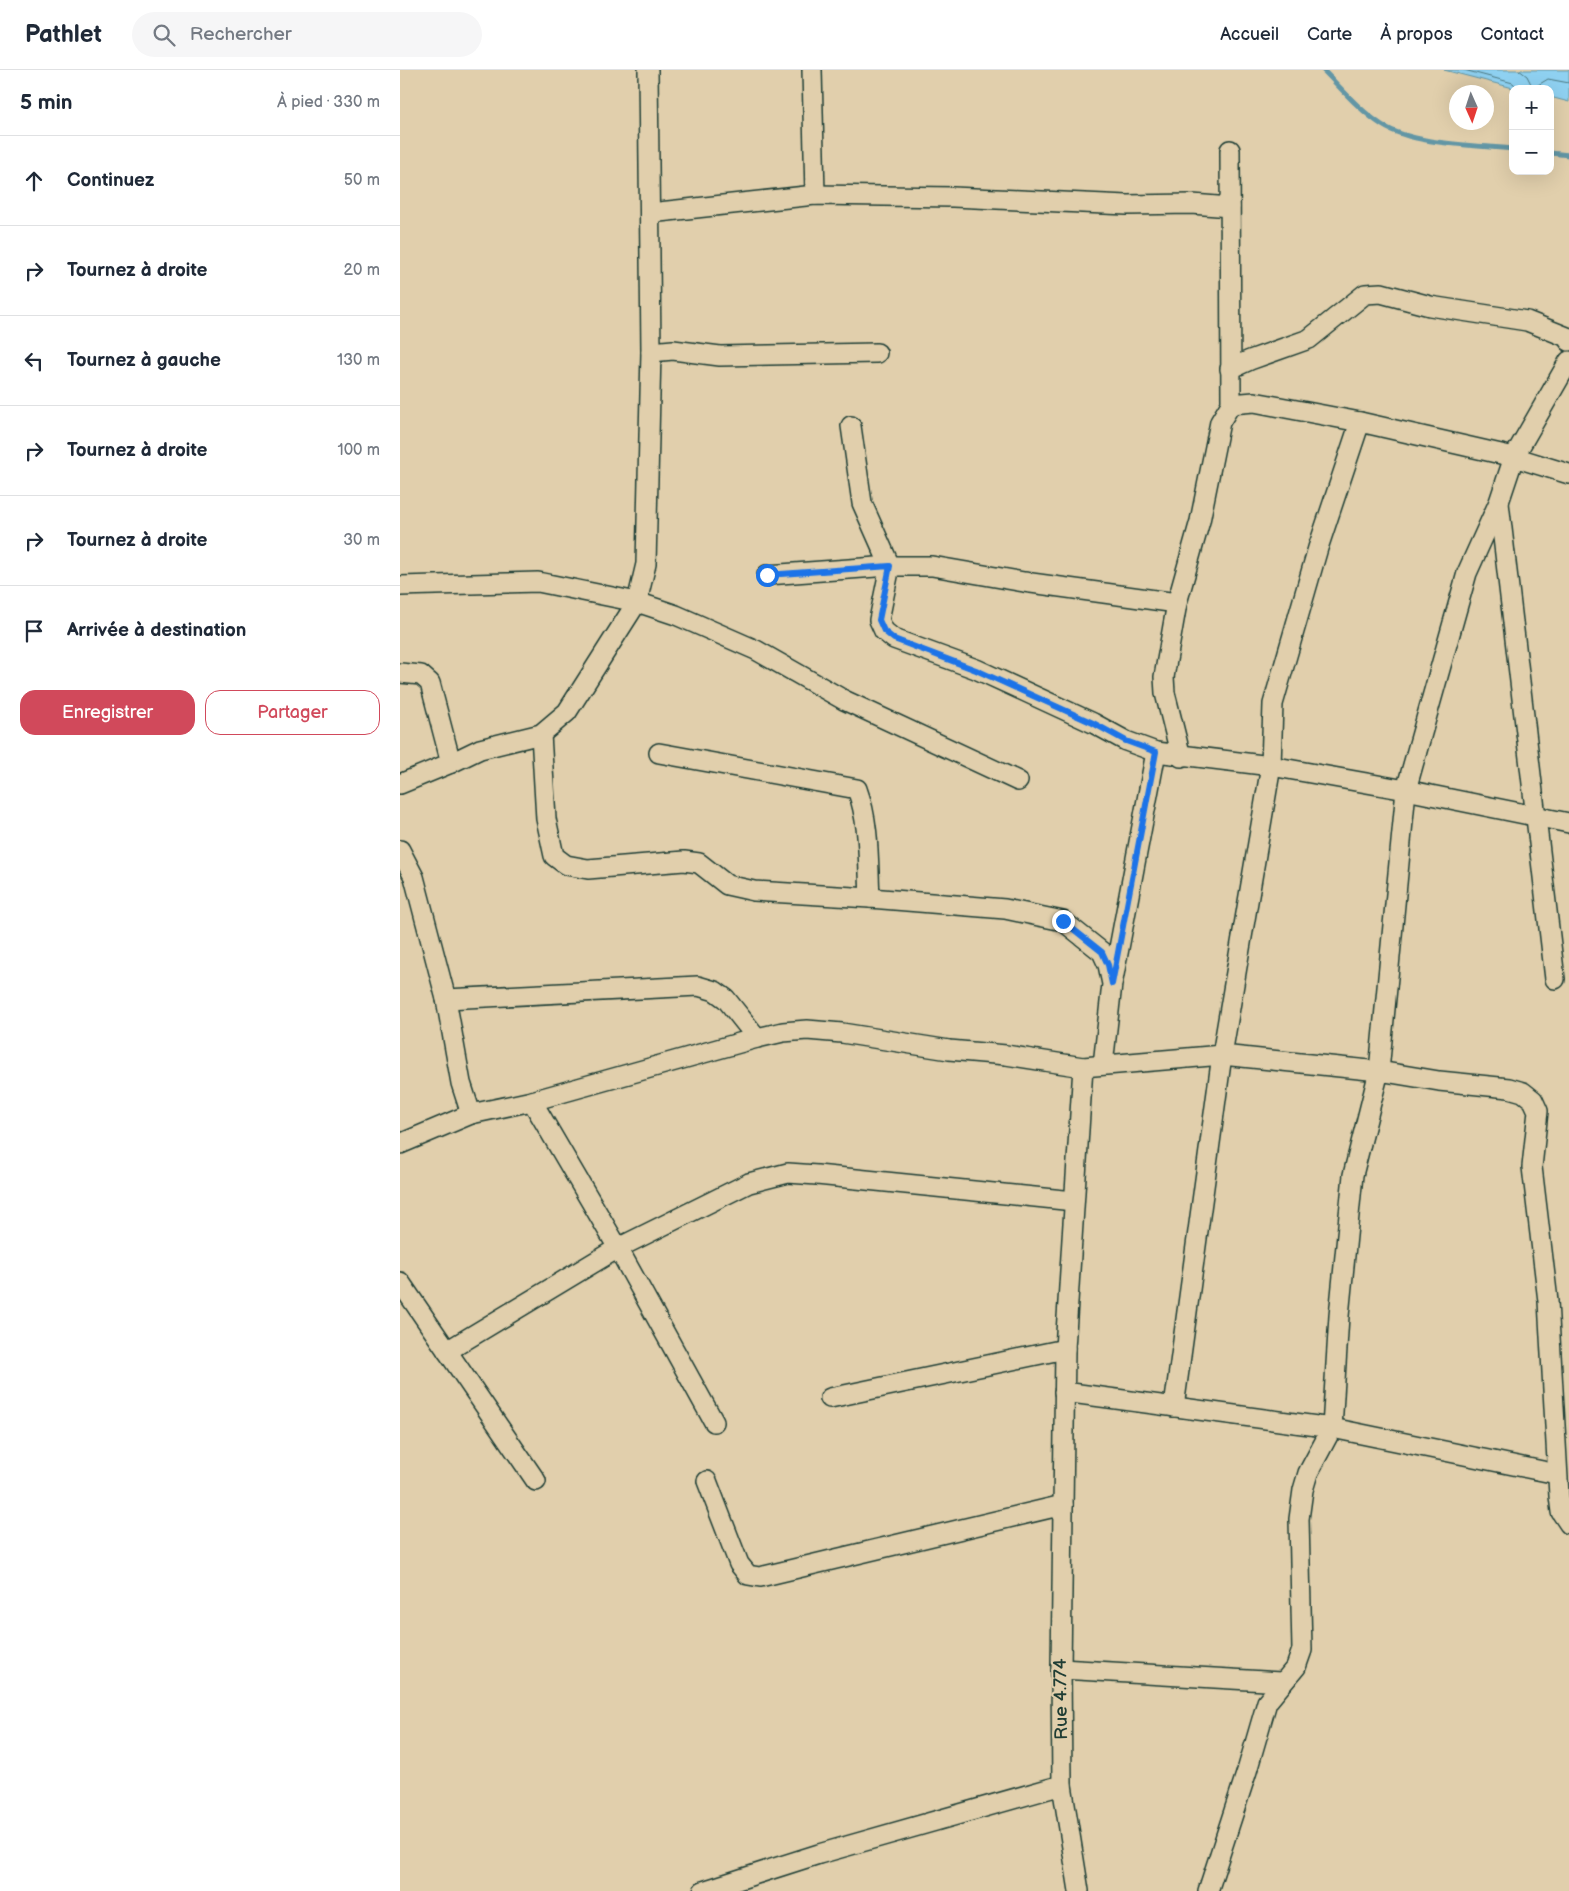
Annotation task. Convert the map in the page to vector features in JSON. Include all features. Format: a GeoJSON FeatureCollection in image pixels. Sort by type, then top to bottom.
{"type":"FeatureCollection","features":[{"type":"Feature","properties":{"kind":"street"},"geometry":{"type":"LineString","coordinates":[[400,784],[480,749],[540,734],[567,712],[637,602],[646,564],[651,352],[648,70]]}},
{"type":"Feature","properties":{"kind":"street"},"geometry":{"type":"LineString","coordinates":[[812,70],[815,195]]}},
{"type":"Feature","properties":{"kind":"street"},"geometry":{"type":"LineString","coordinates":[[1181,756],[1165,694],[1164,677],[1177,604],[1200,520],[1220,422],[1230,404],[1230,150]]}},
{"type":"Feature","properties":{"kind":"street"},"geometry":{"type":"LineString","coordinates":[[650,213],[815,195],[953,197],[1127,204],[1192,204],[1230,207]]}},
{"type":"Feature","properties":{"kind":"street"},"geometry":{"type":"LineString","coordinates":[[1230,369],[1309,339],[1365,294],[1381,293],[1430,306],[1527,321],[1567,337],[1569,342]]}},
{"type":"Feature","properties":{"kind":"street"},"geometry":{"type":"LineString","coordinates":[[651,352],[673,350],[720,356],[877,353]]}},
{"type":"Feature","properties":{"kind":"street"},"geometry":{"type":"LineString","coordinates":[[1208,1891],[1267,1702],[1281,1682],[1296,1667],[1302,1650],[1299,1519],[1303,1490],[1308,1473],[1332,1428],[1339,1316],[1353,1175],[1379,1071],[1406,790],[1467,573],[1498,502],[1514,457],[1569,361]]}},
{"type":"Feature","properties":{"kind":"street"},"geometry":{"type":"LineString","coordinates":[[1230,404],[1254,402],[1360,422],[1514,457],[1569,474]]}},
{"type":"Feature","properties":{"kind":"street"},"geometry":{"type":"LineString","coordinates":[[1174,1407],[1222,1055],[1271,766],[1273,704],[1318,548],[1360,422]]}},
{"type":"Feature","properties":{"kind":"street"},"geometry":{"type":"LineString","coordinates":[[851,426],[862,503],[890,566],[879,620],[884,631],[894,639],[976,670],[1093,723],[1126,741],[1156,752],[1271,766],[1406,790],[1569,823]]}},
{"type":"Feature","properties":{"kind":"street"},"geometry":{"type":"LineString","coordinates":[[1498,502],[1556,979]]}},
{"type":"Feature","properties":{"kind":"street"},"geometry":{"type":"LineString","coordinates":[[767,575],[890,566],[932,566],[1024,582],[1177,604]]}},
{"type":"Feature","properties":{"kind":"street"},"geometry":{"type":"LineString","coordinates":[[400,586],[538,582],[637,602],[676,615],[756,650],[844,700],[1018,781]]}},
{"type":"Feature","properties":{"kind":"street"},"geometry":{"type":"LineString","coordinates":[[400,673],[421,676],[430,684],[451,763]]}},
{"type":"Feature","properties":{"kind":"street"},"geometry":{"type":"LineString","coordinates":[[540,734],[546,819],[554,856],[566,865],[588,868],[684,861],[699,863],[727,885],[754,891],[1005,909],[1063,921],[1102,952],[1108,965],[1112,984]]}},
{"type":"Feature","properties":{"kind":"street"},"geometry":{"type":"LineString","coordinates":[[1103,1065],[1112,984],[1156,752]]}},
{"type":"Feature","properties":{"kind":"street"},"geometry":{"type":"LineString","coordinates":[[659,753],[857,789],[867,832],[870,898]]}},
{"type":"Feature","properties":{"kind":"street"},"geometry":{"type":"LineString","coordinates":[[400,850],[414,877],[446,999],[461,1083],[471,1114]]}},
{"type":"Feature","properties":{"kind":"street"},"geometry":{"type":"LineString","coordinates":[[446,999],[698,986],[715,991],[726,999],[757,1038]]}},
{"type":"Feature","properties":{"kind":"street"},"geometry":{"type":"LineString","coordinates":[[400,1144],[471,1114],[532,1101],[757,1038],[783,1032],[807,1030],[842,1033],[949,1050],[1006,1054],[1083,1067],[1222,1055],[1379,1071],[1448,1082],[1509,1088],[1523,1092],[1533,1100],[1538,1111],[1532,1167],[1548,1301],[1557,1474],[1561,1512],[1569,1524]]}},
{"type":"Feature","properties":{"kind":"street","name":"Rue 4.774"},"geometry":{"type":"LineString","coordinates":[[1079,1891],[1062,1785],[1061,1669],[1065,1349],[1083,1067]]}},
{"type":"Feature","properties":{"kind":"street"},"geometry":{"type":"LineString","coordinates":[[532,1101],[618,1248],[714,1422]]}},
{"type":"Feature","properties":{"kind":"street"},"geometry":{"type":"LineString","coordinates":[[447,1351],[618,1248],[749,1182],[788,1173],[1074,1201]]}},
{"type":"Feature","properties":{"kind":"street"},"geometry":{"type":"LineString","coordinates":[[400,1282],[536,1481]]}},
{"type":"Feature","properties":{"kind":"street"},"geometry":{"type":"LineString","coordinates":[[830,1398],[1065,1349]]}},
{"type":"Feature","properties":{"kind":"street"},"geometry":{"type":"LineString","coordinates":[[1064,1392],[1332,1428],[1557,1474]]}},
{"type":"Feature","properties":{"kind":"street"},"geometry":{"type":"LineString","coordinates":[[707,1481],[739,1564],[748,1575],[760,1577],[1063,1505]]}},
{"type":"Feature","properties":{"kind":"street"},"geometry":{"type":"LineString","coordinates":[[1061,1669],[1281,1682]]}},
{"type":"Feature","properties":{"kind":"street"},"geometry":{"type":"LineString","coordinates":[[703,1891],[819,1854],[1062,1785]]}},
{"type":"Feature","properties":{"kind":"water"},"geometry":{"type":"Polygon","coordinates":[[[1444,70],[1569,70],[1569,102],[1554,98],[1554,85],[1509,85],[1509,87],[1444,70]]]}},
{"type":"Feature","properties":{"kind":"waterway"},"geometry":{"type":"LineString","coordinates":[[1323,70],[1366,113],[1395,132],[1410,137],[1445,143],[1509,149]]}},
{"type":"Feature","properties":{"kind":"waterway"},"geometry":{"type":"LineString","coordinates":[[1554,153],[1569,155]]}},
{"type":"Feature","properties":{"kind":"route"},"geometry":{"type":"LineString","coordinates":[[767,575],[890,566],[879,620],[884,631],[894,639],[976,670],[1093,723],[1126,741],[1156,752],[1112,984],[1108,965],[1102,952],[1063,921]]}}]}
